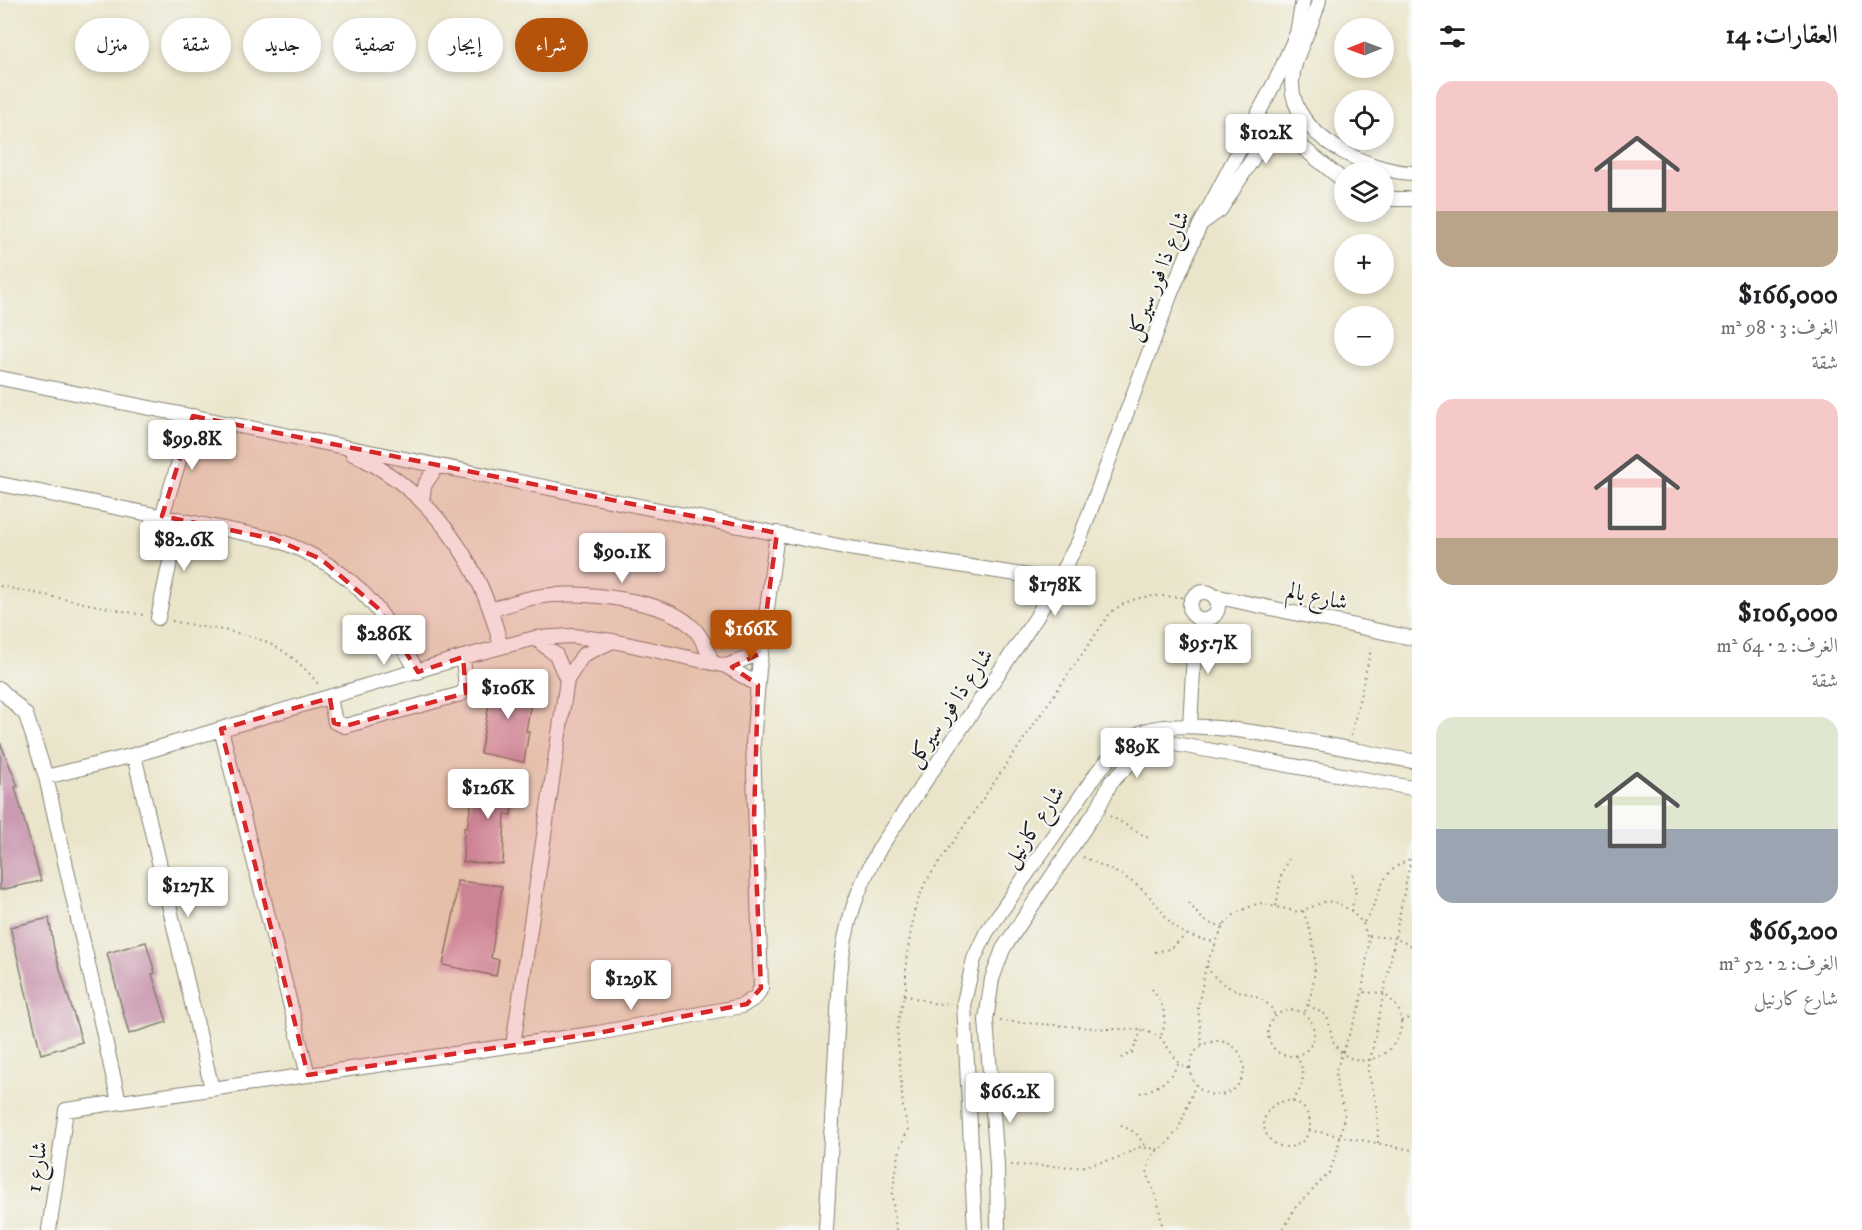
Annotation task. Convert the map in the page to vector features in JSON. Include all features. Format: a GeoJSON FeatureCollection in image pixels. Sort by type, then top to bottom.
{"type":"FeatureCollection","features":[{"type":"Feature","properties":{"kind":"street","name":"شارع ذا فور سيركل"},"geometry":{"type":"LineString","coordinates":[[826,1230],[840,975],[843,939],[851,908],[866,873],[882,846],[1036,618],[1079,541],[1107,461],[1200,225],[1279,74],[1297,33],[1303,0]]}},
{"type":"Feature","properties":{"kind":"street"},"geometry":{"type":"LineString","coordinates":[[1318,0],[1292,81],[1293,97],[1298,111],[1323,138],[1351,162]]}},
{"type":"Feature","properties":{"kind":"street"},"geometry":{"type":"LineString","coordinates":[[1200,225],[1220,210],[1256,152],[1266,138],[1274,134],[1291,138],[1334,173]]}},
{"type":"Feature","properties":{"kind":"street"},"geometry":{"type":"LineString","coordinates":[[1394,179],[1396,173],[1412,173]]}},
{"type":"Feature","properties":{"kind":"street"},"geometry":{"type":"LineString","coordinates":[[1394,198],[1412,199]]}},
{"type":"Feature","properties":{"kind":"street"},"geometry":{"type":"LineString","coordinates":[[0,378],[777,533],[1035,577]]}},
{"type":"Feature","properties":{"kind":"street"},"geometry":{"type":"LineString","coordinates":[[162,516],[193,416]]}},
{"type":"Feature","properties":{"kind":"street"},"geometry":{"type":"LineString","coordinates":[[334,446],[386,472],[422,502],[450,532],[466,557],[491,610],[501,647]]}},
{"type":"Feature","properties":{"kind":"street"},"geometry":{"type":"LineString","coordinates":[[422,502],[424,486],[437,466]]}},
{"type":"Feature","properties":{"kind":"street"},"geometry":{"type":"LineString","coordinates":[[0,484],[274,539],[321,559],[349,579],[380,610],[418,672]]}},
{"type":"Feature","properties":{"kind":"street"},"geometry":{"type":"LineString","coordinates":[[158,618],[179,519]]}},
{"type":"Feature","properties":{"kind":"street"},"geometry":{"type":"LineString","coordinates":[[0,689],[27,715],[46,777],[119,1102],[513,1045],[731,1009],[742,1006],[756,997],[761,988],[753,744],[761,653],[777,533]]}},
{"type":"Feature","properties":{"kind":"street"},"geometry":{"type":"LineString","coordinates":[[1200,592],[1214,596],[1217,610],[1212,617],[1202,620],[1191,611],[1193,598],[1200,592]]}},
{"type":"Feature","properties":{"kind":"street"},"geometry":{"type":"LineString","coordinates":[[491,610],[522,600],[554,595],[586,595],[636,603],[675,615],[688,623],[707,648],[712,663]]}},
{"type":"Feature","properties":{"kind":"street","name":"شارع بالم"},"geometry":{"type":"LineString","coordinates":[[1214,596],[1412,638]]}},
{"type":"Feature","properties":{"kind":"street"},"geometry":{"type":"LineString","coordinates":[[1190,726],[1194,652],[1202,620]]}},
{"type":"Feature","properties":{"kind":"street"},"geometry":{"type":"LineString","coordinates":[[46,777],[134,755],[535,638],[573,636],[613,641],[726,666],[758,685]]}},
{"type":"Feature","properties":{"kind":"street"},"geometry":{"type":"LineString","coordinates":[[535,638],[556,655],[567,680]]}},
{"type":"Feature","properties":{"kind":"street"},"geometry":{"type":"LineString","coordinates":[[513,1045],[567,680],[583,656],[600,645],[613,641]]}},
{"type":"Feature","properties":{"kind":"street"},"geometry":{"type":"LineString","coordinates":[[726,666],[761,653]]}},
{"type":"Feature","properties":{"kind":"street"},"geometry":{"type":"LineString","coordinates":[[330,699],[335,722],[345,726],[461,694],[466,688],[464,657]]}},
{"type":"Feature","properties":{"kind":"street","name":"شارع كارنيل"},"geometry":{"type":"LineString","coordinates":[[975,1230],[964,1002],[974,959],[986,933],[1099,770],[1117,750],[1139,733],[1161,726],[1190,726],[1289,738],[1412,761]]}},
{"type":"Feature","properties":{"kind":"street"},"geometry":{"type":"LineString","coordinates":[[221,729],[308,1075]]}},
{"type":"Feature","properties":{"kind":"street"},"geometry":{"type":"LineString","coordinates":[[1286,763],[1289,738]]}},
{"type":"Feature","properties":{"kind":"street","name":"شارع كارنيل"},"geometry":{"type":"LineString","coordinates":[[998,1230],[997,1165],[987,1020],[992,979],[1003,950],[1098,808],[1111,782],[1130,763],[1150,750],[1170,743],[1412,788]]}},
{"type":"Feature","properties":{"kind":"street"},"geometry":{"type":"LineString","coordinates":[[134,755],[212,1089]]}},
{"type":"Feature","properties":{"kind":"street"},"geometry":{"type":"LineString","coordinates":[[1099,770],[1111,782]]}},
{"type":"Feature","properties":{"kind":"street","name":"شارع 1"},"geometry":{"type":"LineString","coordinates":[[49,1230],[66,1110],[119,1102]]}},
{"type":"Feature","properties":{"kind":"path"},"geometry":{"type":"LineString","coordinates":[[0,586],[266,640],[302,664],[330,699]]}},
{"type":"Feature","properties":{"kind":"path"},"geometry":{"type":"LineString","coordinates":[[896,1230],[892,1194],[900,1149],[908,1129],[903,1108],[897,1026],[904,995],[906,960],[915,908],[925,883],[1111,612],[1125,601],[1143,595],[1193,598]]}},
{"type":"Feature","properties":{"kind":"path"},"geometry":{"type":"LineString","coordinates":[[1347,750],[1376,630]]}},
{"type":"Feature","properties":{"kind":"path"},"geometry":{"type":"LineString","coordinates":[[1098,808],[1150,838]]}},
{"type":"Feature","properties":{"kind":"path"},"geometry":{"type":"LineString","coordinates":[[1070,851],[1133,882],[1150,898],[1173,927],[1186,935],[1215,942]]}},
{"type":"Feature","properties":{"kind":"path"},"geometry":{"type":"LineString","coordinates":[[1378,1143],[1377,1106],[1368,1071],[1412,854]]}},
{"type":"Feature","properties":{"kind":"path"},"geometry":{"type":"LineString","coordinates":[[1276,906],[1282,872],[1290,856]]}},
{"type":"Feature","properties":{"kind":"path"},"geometry":{"type":"LineString","coordinates":[[1363,923],[1386,874],[1394,866],[1410,859]]}},
{"type":"Feature","properties":{"kind":"path"},"geometry":{"type":"LineString","coordinates":[[1351,911],[1356,891],[1352,871]]}},
{"type":"Feature","properties":{"kind":"path"},"geometry":{"type":"LineString","coordinates":[[1202,1046],[1198,1008],[1206,965],[1224,925],[1236,913],[1252,905],[1268,903],[1290,911],[1303,911],[1326,901],[1338,903],[1351,911],[1363,923],[1369,936],[1362,992],[1354,1026],[1341,1052],[1336,1079],[1345,1112],[1340,1136],[1329,1173],[1295,1208],[1283,1230]]}},
{"type":"Feature","properties":{"kind":"path"},"geometry":{"type":"LineString","coordinates":[[1189,903],[1204,922],[1212,926],[1224,925]]}},
{"type":"Feature","properties":{"kind":"path"},"geometry":{"type":"LineString","coordinates":[[1303,911],[1311,929],[1316,954],[1315,980],[1304,1014]]}},
{"type":"Feature","properties":{"kind":"path"},"geometry":{"type":"LineString","coordinates":[[1155,952],[1170,949],[1186,935]]}},
{"type":"Feature","properties":{"kind":"path"},"geometry":{"type":"LineString","coordinates":[[1369,936],[1394,938],[1412,946]]}},
{"type":"Feature","properties":{"kind":"path"},"geometry":{"type":"LineString","coordinates":[[1206,965],[1220,983],[1234,991],[1262,998],[1269,1004],[1275,1017]]}},
{"type":"Feature","properties":{"kind":"path"},"geometry":{"type":"LineString","coordinates":[[1152,989],[1165,1011],[1165,1022],[1160,1037]]}},
{"type":"Feature","properties":{"kind":"path"},"geometry":{"type":"LineString","coordinates":[[1308,1005],[1326,1015],[1332,1040],[1341,1052],[1351,1059],[1370,1062],[1389,1051],[1397,1036],[1401,1020],[1399,1011],[1383,993],[1362,992]]}},
{"type":"Feature","properties":{"kind":"path"},"geometry":{"type":"LineString","coordinates":[[904,995],[937,1004],[964,1002]]}},
{"type":"Feature","properties":{"kind":"path"},"geometry":{"type":"LineString","coordinates":[[1289,1010],[1304,1014],[1312,1024],[1314,1037],[1308,1049],[1296,1055],[1282,1053],[1271,1043],[1269,1029],[1275,1017],[1289,1010]]}},
{"type":"Feature","properties":{"kind":"path"},"geometry":{"type":"LineString","coordinates":[[1401,1020],[1412,1017]]}},
{"type":"Feature","properties":{"kind":"path"},"geometry":{"type":"LineString","coordinates":[[987,1020],[1108,1029],[1142,1029],[1160,1037],[1179,1063],[1190,1069]]}},
{"type":"Feature","properties":{"kind":"path"},"geometry":{"type":"LineString","coordinates":[[1121,1058],[1132,1053],[1142,1029]]}},
{"type":"Feature","properties":{"kind":"path"},"geometry":{"type":"LineString","coordinates":[[1217,1041],[1232,1045],[1242,1057],[1244,1073],[1237,1087],[1224,1095],[1208,1094],[1196,1085],[1190,1069],[1193,1056],[1202,1046],[1217,1041]]}},
{"type":"Feature","properties":{"kind":"path"},"geometry":{"type":"LineString","coordinates":[[1292,1101],[1300,1091],[1303,1079],[1302,1066],[1296,1055]]}},
{"type":"Feature","properties":{"kind":"path"},"geometry":{"type":"LineString","coordinates":[[1140,1093],[1153,1090],[1168,1079],[1179,1063]]}},
{"type":"Feature","properties":{"kind":"path"},"geometry":{"type":"LineString","coordinates":[[1163,1230],[1158,1202],[1147,1174],[1149,1163],[1158,1149],[1168,1143],[1179,1128],[1196,1085]]}},
{"type":"Feature","properties":{"kind":"path"},"geometry":{"type":"LineString","coordinates":[[1292,1101],[1307,1112],[1309,1130],[1306,1137],[1295,1146],[1281,1146],[1269,1138],[1264,1125],[1267,1111],[1278,1102],[1292,1101]]}},
{"type":"Feature","properties":{"kind":"path"},"geometry":{"type":"LineString","coordinates":[[1121,1125],[1137,1133],[1145,1146]]}},
{"type":"Feature","properties":{"kind":"path"},"geometry":{"type":"LineString","coordinates":[[1309,1130],[1412,1150]]}},
{"type":"Feature","properties":{"kind":"path"},"geometry":{"type":"LineString","coordinates":[[997,1165],[1080,1167],[1119,1158],[1138,1147],[1158,1149]]}},
{"type":"Feature","properties":{"kind":"highlighted area"},"geometry":{"type":"Polygon","coordinates":[[[193,416],[777,533],[761,653],[732,667],[758,685],[754,819],[761,988],[747,1004],[598,1033],[308,1075],[221,729],[330,698],[334,723],[345,726],[466,693],[463,657],[418,672],[380,610],[321,559],[274,539],[162,516],[193,416]]]}},
{"type":"Feature","properties":{"kind":"building"},"geometry":{"type":"Polygon","coordinates":[[[494,677],[534,684],[526,731],[529,731],[524,762],[480,753],[494,677]]]}},
{"type":"Feature","properties":{"kind":"building"},"geometry":{"type":"Polygon","coordinates":[[[0,742],[18,786],[15,787],[41,881],[0,890],[0,742]]]}},
{"type":"Feature","properties":{"kind":"building"},"geometry":{"type":"Polygon","coordinates":[[[476,775],[516,782],[511,815],[505,814],[503,864],[463,862],[464,827],[467,828],[476,775]]]}},
{"type":"Feature","properties":{"kind":"building"},"geometry":{"type":"Polygon","coordinates":[[[457,881],[502,886],[491,958],[499,960],[496,976],[443,965],[454,912],[457,881]]]}},
{"type":"Feature","properties":{"kind":"building"},"geometry":{"type":"Polygon","coordinates":[[[49,918],[54,949],[82,1042],[41,1054],[10,927],[49,918]]]}},
{"type":"Feature","properties":{"kind":"building"},"geometry":{"type":"Polygon","coordinates":[[[146,942],[155,973],[152,974],[167,1022],[129,1034],[107,953],[146,942]]]}}]}
